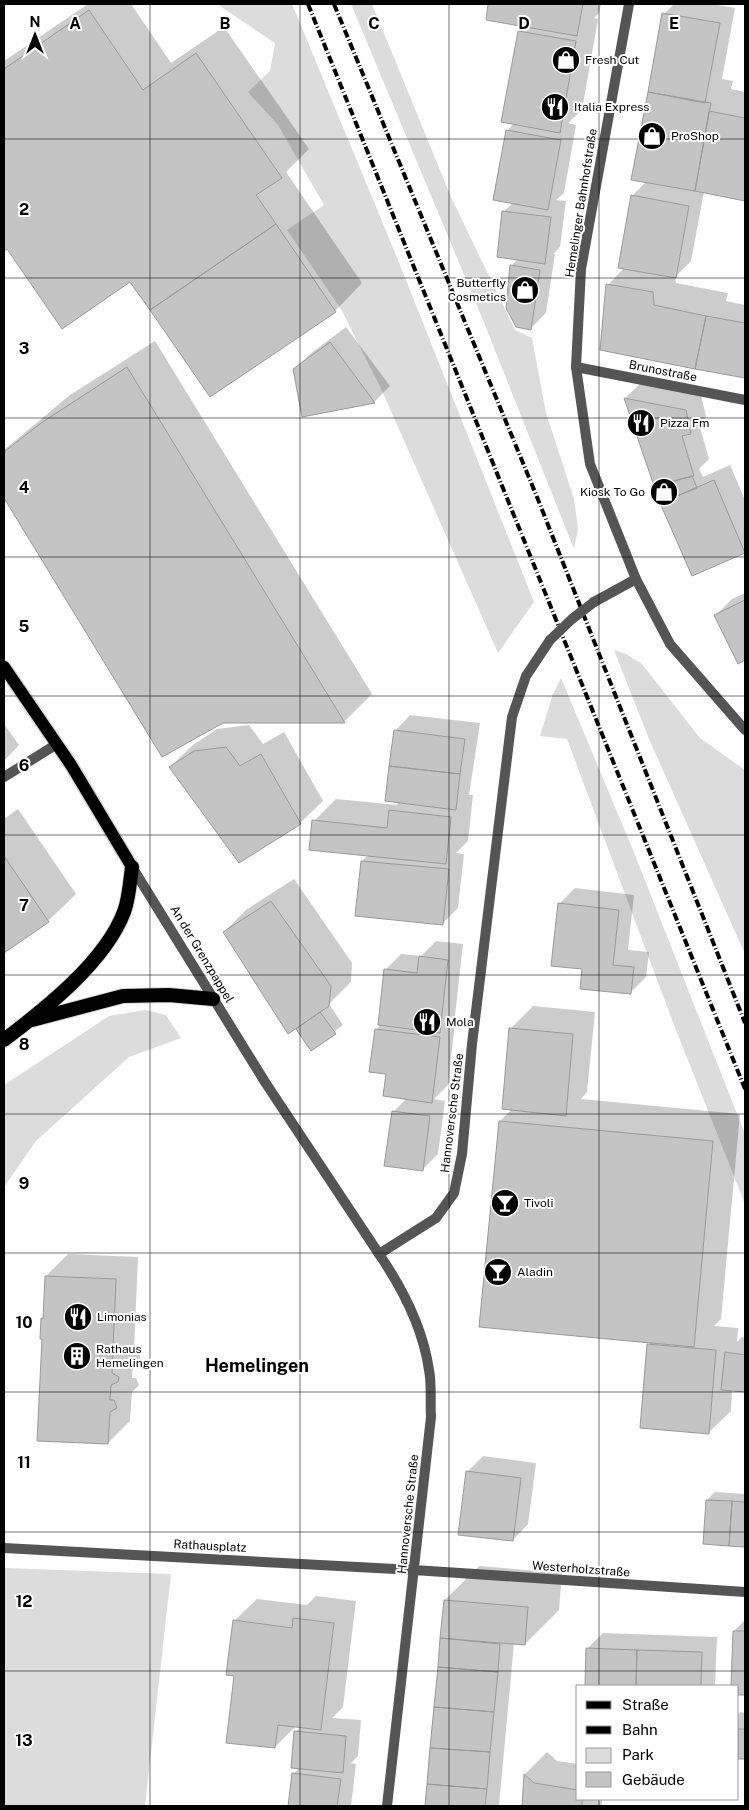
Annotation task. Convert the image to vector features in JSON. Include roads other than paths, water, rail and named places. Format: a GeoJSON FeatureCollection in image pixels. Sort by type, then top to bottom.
{"type":"FeatureCollection","features":[{"type":"Feature","properties":{"kind":"highway"},"geometry":{"type":"LineString","coordinates":[[4,1040],[29,1021],[96,959],[124,912],[132,867]]}},
{"type":"Feature","properties":{"kind":"highway"},"geometry":{"type":"LineString","coordinates":[[29,1021],[123,996],[168,995],[213,999]]}},
{"type":"Feature","properties":{"kind":"main road","name":"An der Grenzpappel"},"geometry":{"type":"LineString","coordinates":[[4,667],[57,744],[132,867]]}},
{"type":"Feature","properties":{"kind":"street","name":"Hemelinger Bahnhofstraße"},"geometry":{"type":"LineString","coordinates":[[629,4],[581,269],[576,368],[590,464],[636,579],[670,644],[745,730]]}},
{"type":"Feature","properties":{"kind":"street","name":"Brunostraße"},"geometry":{"type":"LineString","coordinates":[[576,368],[745,400]]}},
{"type":"Feature","properties":{"kind":"street","name":"Hannoversche Straße"},"geometry":{"type":"LineString","coordinates":[[387,1806],[431,1417],[430,1371],[422,1340],[401,1285],[379,1254],[436,1218],[454,1193],[462,1154],[472,1044],[512,717],[526,676],[550,640],[572,618],[594,602],[636,579]]}},
{"type":"Feature","properties":{"kind":"street"},"geometry":{"type":"LineString","coordinates":[[4,777],[57,744]]}},
{"type":"Feature","properties":{"kind":"street","name":"An der Grenzpappel"},"geometry":{"type":"LineString","coordinates":[[132,867],[213,999],[379,1254]]}},
{"type":"Feature","properties":{"kind":"street","name":"Rathausplatz"},"geometry":{"type":"LineString","coordinates":[[4,1548],[414,1570]]}},
{"type":"Feature","properties":{"kind":"street","name":"Westerholzstraße"},"geometry":{"type":"LineString","coordinates":[[414,1570],[745,1592]]}},
{"type":"Feature","properties":{"kind":"railway"},"geometry":{"type":"LineString","coordinates":[[308,4],[745,1089]]}},
{"type":"Feature","properties":{"kind":"railway"},"geometry":{"type":"LineString","coordinates":[[334,4],[537,497],[745,1023]]}},
{"type":"Feature","properties":{"kind":"place","name":"Fresh Cut"},"geometry":{"type":"Point","coordinates":[566,60]}},
{"type":"Feature","properties":{"kind":"place","name":"Italia Express"},"geometry":{"type":"Point","coordinates":[555,107]}},
{"type":"Feature","properties":{"kind":"place","name":"ProShop"},"geometry":{"type":"Point","coordinates":[652,136]}},
{"type":"Feature","properties":{"kind":"place","name":"Butterfly Cosmetics"},"geometry":{"type":"Point","coordinates":[525,290]}},
{"type":"Feature","properties":{"kind":"place","name":"Pizza Fm"},"geometry":{"type":"Point","coordinates":[641,423]}},
{"type":"Feature","properties":{"kind":"place","name":"Kiosk To Go"},"geometry":{"type":"Point","coordinates":[664,492]}},
{"type":"Feature","properties":{"kind":"place","name":"Mola"},"geometry":{"type":"Point","coordinates":[427,1022]}},
{"type":"Feature","properties":{"kind":"place","name":"Tivoli"},"geometry":{"type":"Point","coordinates":[505,1203]}},
{"type":"Feature","properties":{"kind":"place","name":"Aladin"},"geometry":{"type":"Point","coordinates":[498,1272]}},
{"type":"Feature","properties":{"kind":"place","name":"Limonias"},"geometry":{"type":"Point","coordinates":[78,1317]}},
{"type":"Feature","properties":{"kind":"place","name":"Rathaus Hemelingen"},"geometry":{"type":"Point","coordinates":[77,1356]}},
{"type":"Feature","properties":{"kind":"district","name":"Hemelingen"},"geometry":{"type":"Point","coordinates":[257,1365]}}]}
